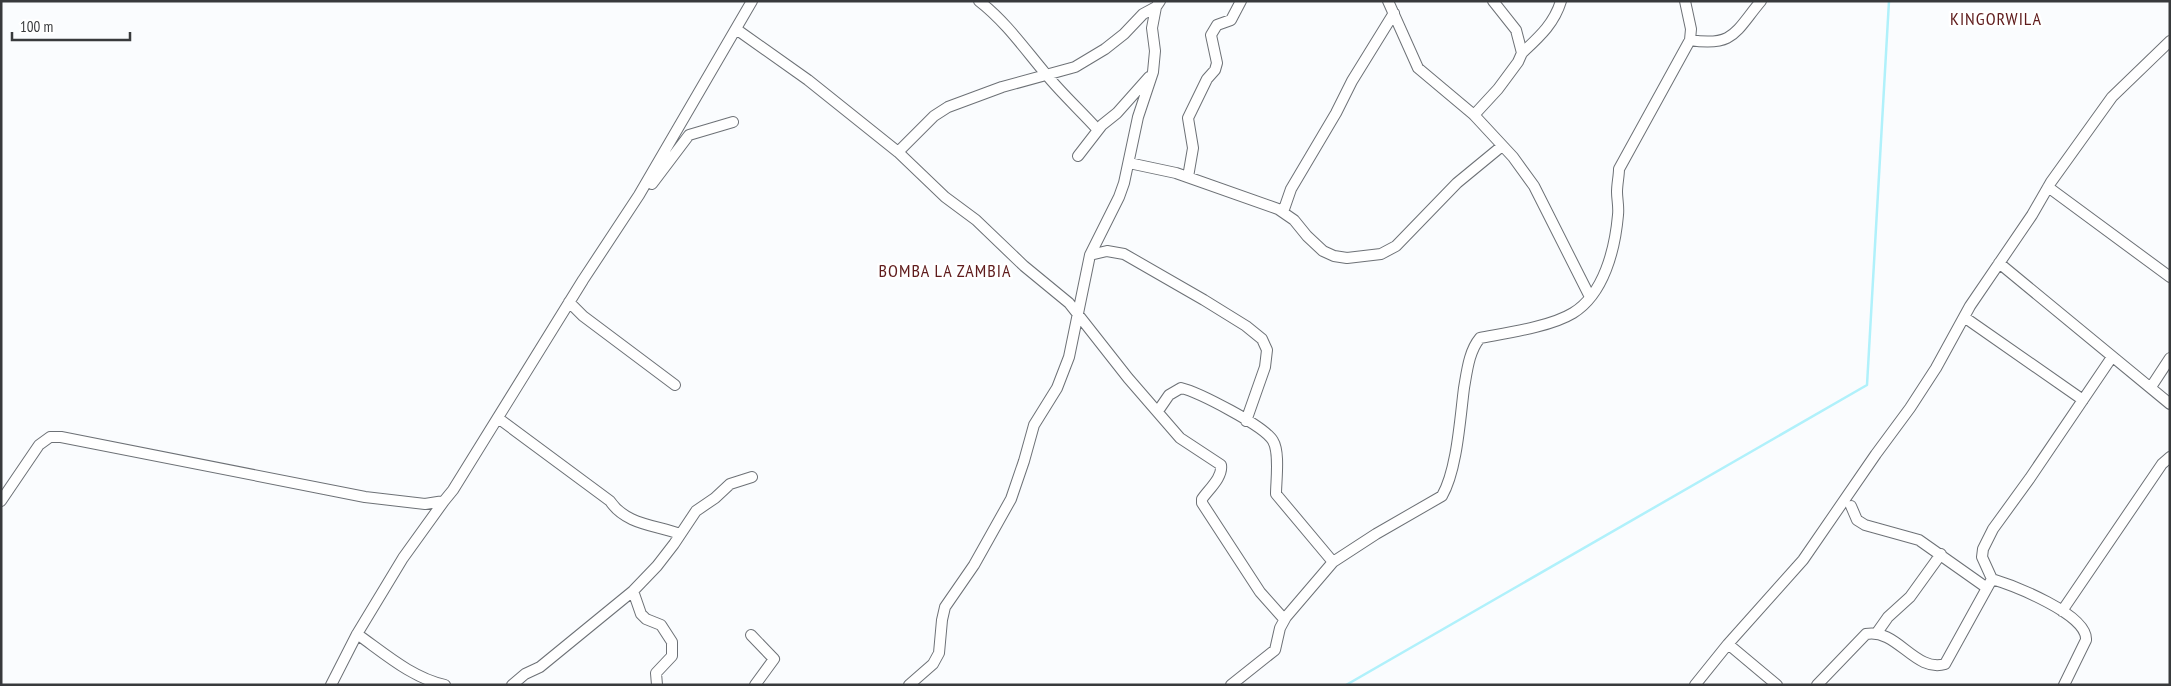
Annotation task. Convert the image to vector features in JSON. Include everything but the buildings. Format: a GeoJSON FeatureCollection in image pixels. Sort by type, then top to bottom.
{"type":"FeatureCollection","features":[{"type":"Feature","properties":{"kind":"street"},"geometry":{"type":"LineString","coordinates":[[331,685],[357,634],[403,558],[453,490],[569,302],[639,195],[752,1]]}},
{"type":"Feature","properties":{"kind":"street"},"geometry":{"type":"LineString","coordinates":[[979,1],[994,13],[1046,74],[1098,130]]}},
{"type":"Feature","properties":{"kind":"street"},"geometry":{"type":"LineString","coordinates":[[1188,177],[1193,148],[1188,118],[1217,63],[1211,35],[1217,25],[1231,20],[1241,1]]}},
{"type":"Feature","properties":{"kind":"street"},"geometry":{"type":"LineString","coordinates":[[1388,1],[1418,68],[1474,115],[1513,157],[1534,186],[1590,297]]}},
{"type":"Feature","properties":{"kind":"street"},"geometry":{"type":"LineString","coordinates":[[1493,1],[1516,30],[1522,53]]}},
{"type":"Feature","properties":{"kind":"street"},"geometry":{"type":"LineString","coordinates":[[1474,115],[1492,96],[1518,62],[1522,53],[1546,31],[1557,13],[1561,1]]}},
{"type":"Feature","properties":{"kind":"street"},"geometry":{"type":"LineString","coordinates":[[1231,685],[1275,650],[1284,619],[1333,562],[1376,534],[1442,496],[1448,486],[1453,462],[1466,372],[1475,344],[1480,338],[1528,329],[1571,314],[1590,297],[1605,272],[1612,245],[1619,214],[1617,191],[1619,169],[1690,40],[1691,29],[1685,1]]}},
{"type":"Feature","properties":{"kind":"street"},"geometry":{"type":"LineString","coordinates":[[1690,40],[1709,43],[1730,38],[1761,1]]}},
{"type":"Feature","properties":{"kind":"street"},"geometry":{"type":"LineString","coordinates":[[898,152],[934,116],[948,107],[1002,87],[1075,67],[1105,49],[1124,34],[1143,14],[1158,4]]}},
{"type":"Feature","properties":{"kind":"street"},"geometry":{"type":"LineString","coordinates":[[909,685],[934,664],[941,648],[942,620],[945,607],[974,564],[1011,499],[1034,425],[1057,388],[1069,358],[1090,255],[1119,197],[1130,163],[1138,117],[1153,72],[1155,51],[1152,28],[1158,4]]}},
{"type":"Feature","properties":{"kind":"street"},"geometry":{"type":"LineString","coordinates":[[1283,212],[1291,189],[1336,113],[1352,81],[1394,13]]}},
{"type":"Feature","properties":{"kind":"street"},"geometry":{"type":"LineString","coordinates":[[736,29],[808,80],[898,152],[946,197],[976,220],[1024,266],[1069,303],[1078,317],[1180,438],[1221,465],[1222,470],[1202,499],[1202,503],[1260,592],[1284,619]]}},
{"type":"Feature","properties":{"kind":"street"},"geometry":{"type":"LineString","coordinates":[[1695,685],[1728,644],[1803,560],[1910,408],[1936,368],[1964,317],[2032,215],[2048,186],[2112,97],[2170,41]]}},
{"type":"Feature","properties":{"kind":"street"},"geometry":{"type":"LineString","coordinates":[[1078,156],[1098,130],[1117,113],[1153,72]]}},
{"type":"Feature","properties":{"kind":"street"},"geometry":{"type":"LineString","coordinates":[[642,194],[656,180],[690,135],[733,122]]}},
{"type":"Feature","properties":{"kind":"street"},"geometry":{"type":"LineString","coordinates":[[1130,163],[1149,166],[1188,177],[1283,212],[1294,220],[1316,244],[1334,256],[1347,258],[1381,254],[1396,246],[1457,183],[1502,146]]}},
{"type":"Feature","properties":{"kind":"street"},"geometry":{"type":"LineString","coordinates":[[2048,186],[2170,276]]}},
{"type":"Feature","properties":{"kind":"street"},"geometry":{"type":"LineString","coordinates":[[1090,255],[1107,251],[1124,254],[1204,300],[1246,326],[1262,339],[1267,350],[1265,367],[1246,420]]}},
{"type":"Feature","properties":{"kind":"street"},"geometry":{"type":"LineString","coordinates":[[2000,262],[2170,404]]}},
{"type":"Feature","properties":{"kind":"street"},"geometry":{"type":"LineString","coordinates":[[569,302],[583,316],[675,385]]}},
{"type":"Feature","properties":{"kind":"street"},"geometry":{"type":"LineString","coordinates":[[1964,317],[2083,400]]}},
{"type":"Feature","properties":{"kind":"street"},"geometry":{"type":"LineString","coordinates":[[1817,685],[1866,634],[1876,634],[1896,643],[1926,664],[1936,666],[1945,664],[1989,583],[1982,557],[1982,549],[1992,530],[2112,357]]}},
{"type":"Feature","properties":{"kind":"street"},"geometry":{"type":"LineString","coordinates":[[2151,387],[2170,358]]}},
{"type":"Feature","properties":{"kind":"street"},"geometry":{"type":"LineString","coordinates":[[1158,411],[1170,395],[1181,388],[1218,404],[1265,432],[1273,440],[1276,447],[1276,494],[1333,562]]}},
{"type":"Feature","properties":{"kind":"street"},"geometry":{"type":"LineString","coordinates":[[498,418],[630,519],[653,528],[661,527],[680,534]]}},
{"type":"Feature","properties":{"kind":"street"},"geometry":{"type":"LineString","coordinates":[[1,501],[39,445],[50,437],[61,437],[365,497],[425,504],[444,501]]}},
{"type":"Feature","properties":{"kind":"street"},"geometry":{"type":"LineString","coordinates":[[2062,610],[2162,464],[2170,456]]}},
{"type":"Feature","properties":{"kind":"street"},"geometry":{"type":"LineString","coordinates":[[512,685],[525,674],[540,667],[633,591],[657,566],[696,511],[715,498],[730,484],[752,477]]}},
{"type":"Feature","properties":{"kind":"street"},"geometry":{"type":"LineString","coordinates":[[1851,506],[1857,520],[1865,525],[1919,540],[1989,583],[2008,584],[2062,610],[2075,621],[2086,637],[2064,685]]}},
{"type":"Feature","properties":{"kind":"street"},"geometry":{"type":"LineString","coordinates":[[1876,634],[1888,617],[1910,597],[1941,554]]}},
{"type":"Feature","properties":{"kind":"street"},"geometry":{"type":"LineString","coordinates":[[633,591],[640,614],[646,619],[661,625],[672,642],[672,656],[656,673],[657,685]]}},
{"type":"Feature","properties":{"kind":"street"},"geometry":{"type":"LineString","coordinates":[[357,634],[421,677],[445,685]]}},
{"type":"Feature","properties":{"kind":"street"},"geometry":{"type":"LineString","coordinates":[[751,635],[774,659],[755,685]]}},
{"type":"Feature","properties":{"kind":"street"},"geometry":{"type":"LineString","coordinates":[[1728,644],[1777,685]]}},
{"type":"Feature","properties":{"kind":"waterway"},"geometry":{"type":"LineString","coordinates":[[1346,685],[1867,385],[1889,1]]}},
{"type":"Feature","properties":{"kind":"district","name":"KINGORWILA"},"geometry":{"type":"Point","coordinates":[1996,18]}},
{"type":"Feature","properties":{"kind":"district","name":"BOMBA LA ZAMBIA"},"geometry":{"type":"Point","coordinates":[945,270]}}]}
